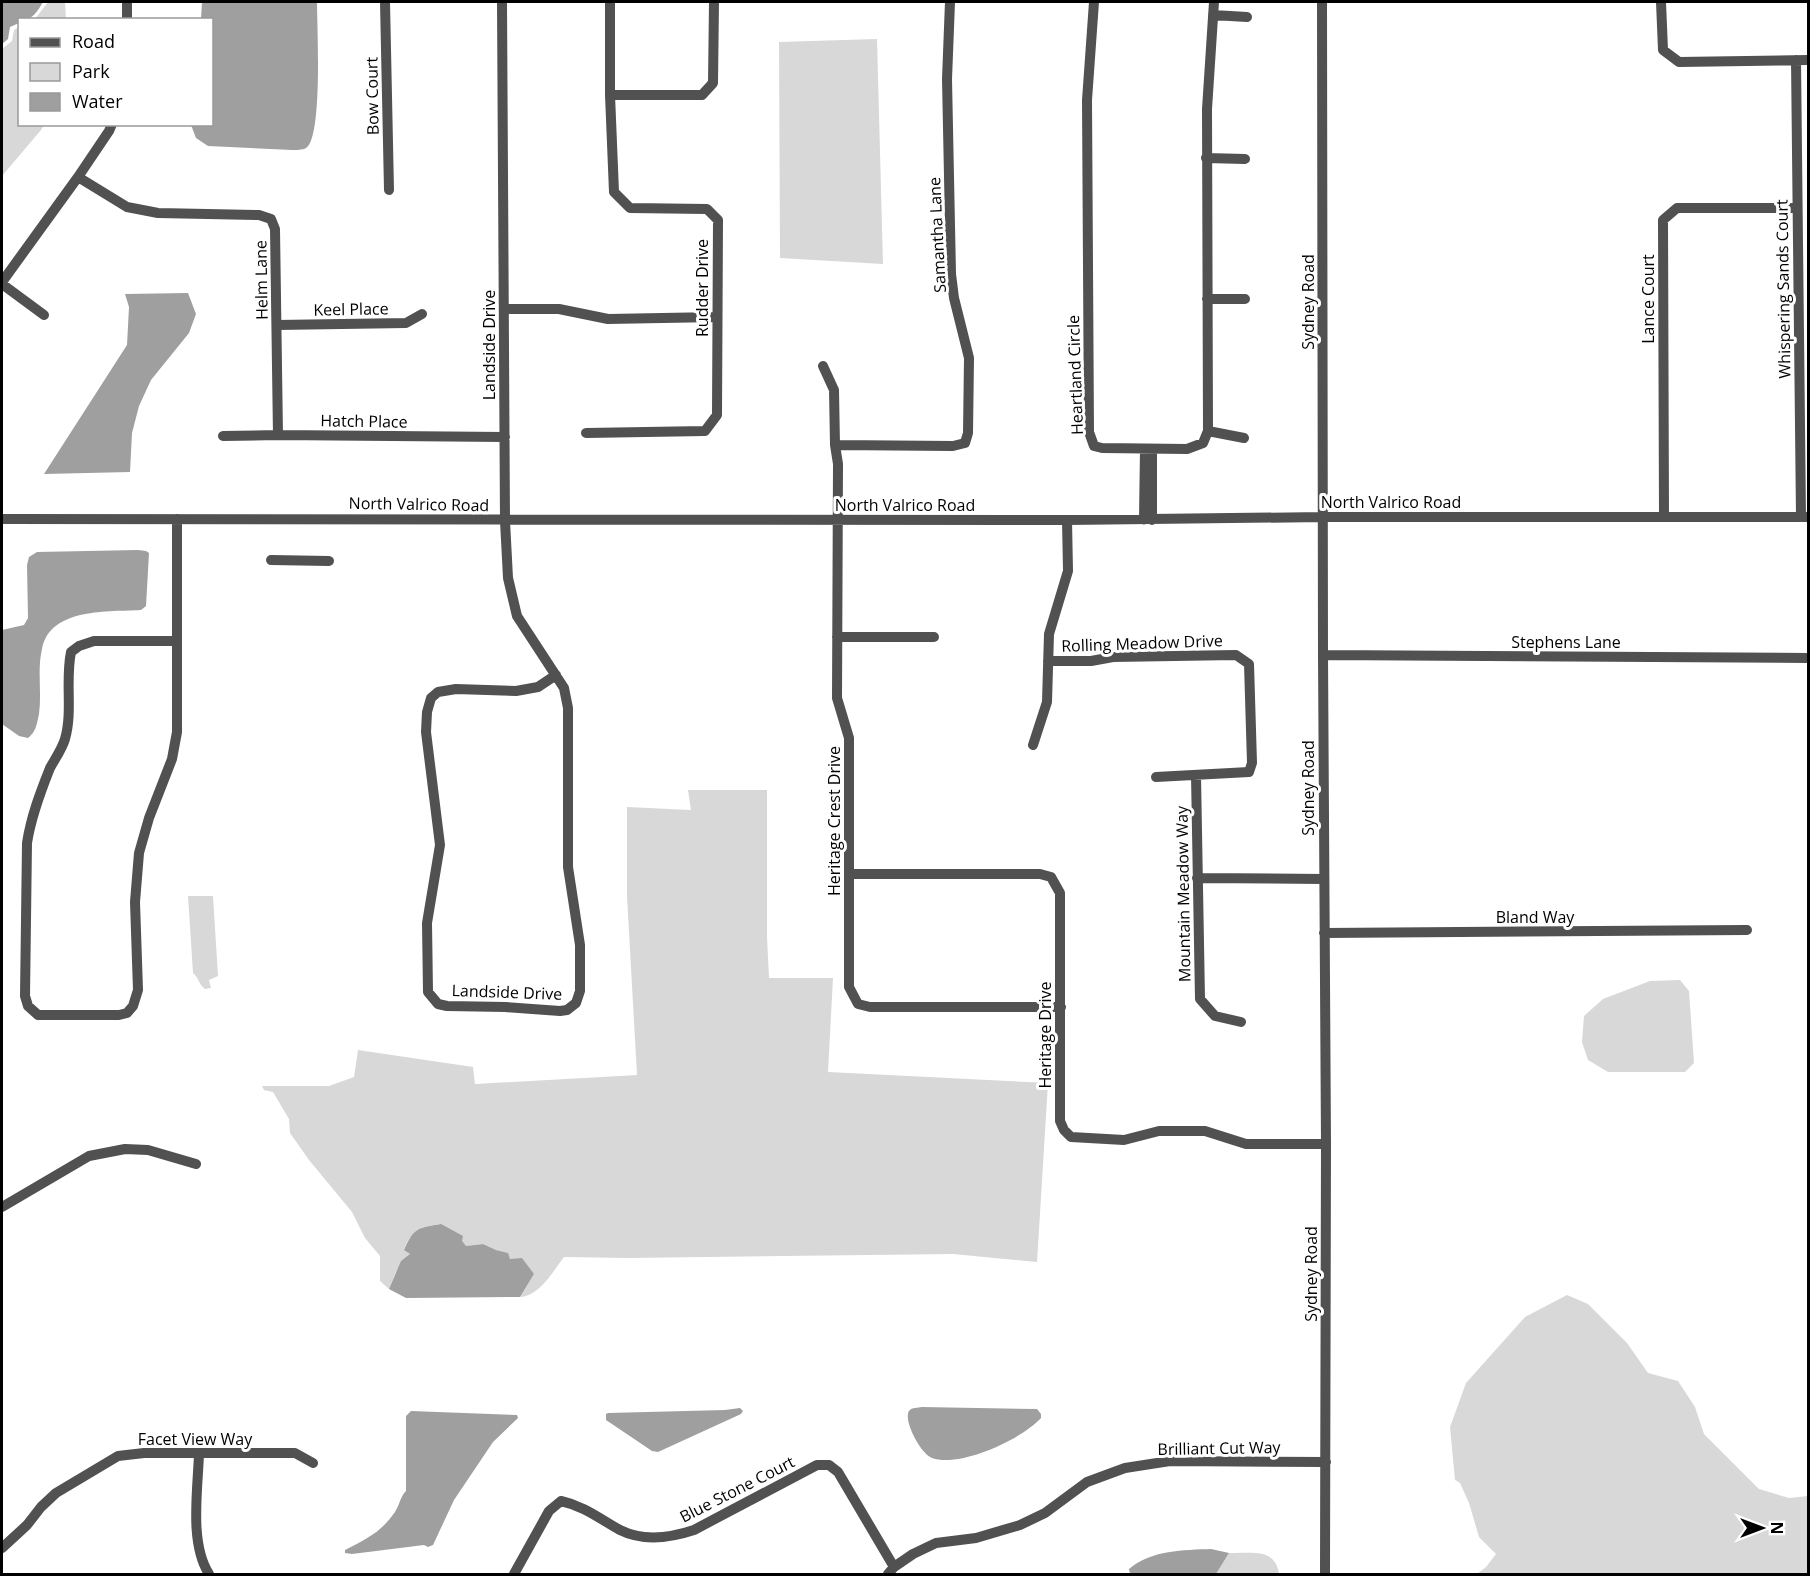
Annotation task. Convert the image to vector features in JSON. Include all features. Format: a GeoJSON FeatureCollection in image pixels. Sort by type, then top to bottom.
{"type":"FeatureCollection","features":[{"type":"Feature","properties":{"kind":"street"},"geometry":{"type":"LineString","coordinates":[[127,2],[127,18]]}},
{"type":"Feature","properties":{"kind":"street","name":"Bow Court"},"geometry":{"type":"LineString","coordinates":[[385,2],[389,190]]}},
{"type":"Feature","properties":{"kind":"street","name":"Landside Drive"},"geometry":{"type":"LineString","coordinates":[[502,2],[507,578],[516,616],[556,675],[564,688],[568,708],[568,867],[580,945],[580,991],[576,1003],[567,1010],[560,1011],[438,1004],[428,992],[427,923],[440,845],[426,732],[427,712],[431,698],[438,692],[456,689],[516,691],[538,687],[556,675]]}},
{"type":"Feature","properties":{"kind":"street","name":"Rudder Drive"},"geometry":{"type":"LineString","coordinates":[[586,433],[705,431],[717,416],[718,220],[707,209],[630,208],[614,192],[610,95],[610,2]]}},
{"type":"Feature","properties":{"kind":"street"},"geometry":{"type":"LineString","coordinates":[[610,95],[702,95],[713,83],[714,2]]}},
{"type":"Feature","properties":{"kind":"street","name":"Samantha Lane"},"geometry":{"type":"LineString","coordinates":[[835,445],[953,446],[965,443],[968,433],[969,358],[954,298],[951,274],[946,79],[950,2]]}},
{"type":"Feature","properties":{"kind":"street","name":"Heartland Circle"},"geometry":{"type":"LineString","coordinates":[[1094,2],[1087,100],[1089,432],[1094,446],[1102,448],[1187,449],[1203,444],[1208,431]]}},
{"type":"Feature","properties":{"kind":"street"},"geometry":{"type":"LineString","coordinates":[[1214,2],[1206,158],[1208,431],[1244,438]]}},
{"type":"Feature","properties":{"kind":"street","name":"Sydney Road"},"geometry":{"type":"LineString","coordinates":[[1322,2],[1326,1144],[1325,1575]]}},
{"type":"Feature","properties":{"kind":"street"},"geometry":{"type":"LineString","coordinates":[[1661,2],[1663,50],[1679,62],[1809,60]]}},
{"type":"Feature","properties":{"kind":"street"},"geometry":{"type":"LineString","coordinates":[[1213,15],[1246,17]]}},
{"type":"Feature","properties":{"kind":"street","name":"Whispering Sands Court"},"geometry":{"type":"LineString","coordinates":[[1796,60],[1797,208],[1805,517]]}},
{"type":"Feature","properties":{"kind":"street"},"geometry":{"type":"LineString","coordinates":[[44,315],[2,283],[78,177],[111,126]]}},
{"type":"Feature","properties":{"kind":"street"},"geometry":{"type":"LineString","coordinates":[[1206,158],[1245,159]]}},
{"type":"Feature","properties":{"kind":"street","name":"Helm Lane"},"geometry":{"type":"LineString","coordinates":[[78,177],[127,207],[158,213],[260,215],[271,219],[275,229],[278,435]]}},
{"type":"Feature","properties":{"kind":"street","name":"Lance Court"},"geometry":{"type":"LineString","coordinates":[[1664,517],[1663,220],[1677,208],[1797,208]]}},
{"type":"Feature","properties":{"kind":"street"},"geometry":{"type":"LineString","coordinates":[[1207,299],[1245,299]]}},
{"type":"Feature","properties":{"kind":"street"},"geometry":{"type":"LineString","coordinates":[[504,309],[559,309],[608,319],[717,317]]}},
{"type":"Feature","properties":{"kind":"street","name":"Keel Place"},"geometry":{"type":"LineString","coordinates":[[277,325],[406,324],[422,314]]}},
{"type":"Feature","properties":{"kind":"street","name":"Heritage Crest Drive"},"geometry":{"type":"LineString","coordinates":[[824,366],[834,390],[835,445],[838,464],[837,698],[849,738],[849,987],[858,1004],[870,1007],[1060,1007]]}},
{"type":"Feature","properties":{"kind":"street","name":"Hatch Place"},"geometry":{"type":"LineString","coordinates":[[223,436],[505,437]]}},
{"type":"Feature","properties":{"kind":"street"},"geometry":{"type":"LineString","coordinates":[[1148,449],[1148,520]]}},
{"type":"Feature","properties":{"kind":"street","name":"North Valrico Road"},"geometry":{"type":"LineString","coordinates":[[2,519],[342,518],[505,521],[1805,517]]}},
{"type":"Feature","properties":{"kind":"street"},"geometry":{"type":"LineString","coordinates":[[177,519],[177,641],[177,732],[172,759],[149,818],[139,853],[135,902],[138,990],[133,1006],[127,1013],[119,1015],[38,1015],[28,1006],[25,996],[27,843],[30,823],[40,792],[64,741],[69,713],[71,652],[79,646],[94,641],[177,641]]}},
{"type":"Feature","properties":{"kind":"street"},"geometry":{"type":"LineString","coordinates":[[1033,745],[1047,702],[1048,634],[1068,571],[1066,520]]}},
{"type":"Feature","properties":{"kind":"street"},"geometry":{"type":"LineString","coordinates":[[271,560],[328,561]]}},
{"type":"Feature","properties":{"kind":"street"},"geometry":{"type":"LineString","coordinates":[[837,637],[934,637]]}},
{"type":"Feature","properties":{"kind":"street","name":"Rolling Meadow Drive"},"geometry":{"type":"LineString","coordinates":[[1048,661],[1091,661],[1113,657],[1236,655],[1249,664],[1252,763],[1249,772],[1156,777]]}},
{"type":"Feature","properties":{"kind":"street","name":"Stephens Lane"},"geometry":{"type":"LineString","coordinates":[[1323,655],[1809,658]]}},
{"type":"Feature","properties":{"kind":"street","name":"Mountain Meadow Way"},"geometry":{"type":"LineString","coordinates":[[1196,775],[1200,999],[1215,1016],[1241,1022]]}},
{"type":"Feature","properties":{"kind":"street","name":"Heritage Drive"},"geometry":{"type":"LineString","coordinates":[[849,874],[1040,874],[1051,877],[1060,893],[1060,1121],[1064,1130],[1071,1137],[1125,1140],[1159,1131],[1204,1131],[1246,1143],[1326,1144]]}},
{"type":"Feature","properties":{"kind":"street"},"geometry":{"type":"LineString","coordinates":[[1197,878],[1324,879]]}},
{"type":"Feature","properties":{"kind":"street","name":"Bland Way"},"geometry":{"type":"LineString","coordinates":[[1324,933],[1747,930]]}},
{"type":"Feature","properties":{"kind":"street"},"geometry":{"type":"LineString","coordinates":[[2,1207],[89,1156],[125,1149],[148,1150],[196,1164]]}},
{"type":"Feature","properties":{"kind":"street","name":"Facet View Way"},"geometry":{"type":"LineString","coordinates":[[2,1548],[56,1493],[118,1456],[144,1453],[295,1454],[313,1462]]}},
{"type":"Feature","properties":{"kind":"street"},"geometry":{"type":"LineString","coordinates":[[199,1453],[196,1527],[201,1556],[209,1575]]}},
{"type":"Feature","properties":{"kind":"street","name":"Brilliant Cut Way"},"geometry":{"type":"LineString","coordinates":[[891,1571],[913,1554],[936,1543],[976,1538],[1020,1526],[1045,1513],[1087,1482],[1125,1468],[1170,1461],[1326,1462]]}},
{"type":"Feature","properties":{"kind":"street","name":"Blue Stone Court"},"geometry":{"type":"LineString","coordinates":[[514,1575],[549,1511],[561,1501],[576,1504],[623,1531],[650,1538],[673,1537],[694,1530],[817,1465],[830,1465],[838,1472],[891,1571]]}},
{"type":"Feature","properties":{"kind":"green space"},"geometry":{"type":"Polygon","coordinates":[[[48,2],[65,2],[66,18],[36,18],[48,2]]]}},
{"type":"Feature","properties":{"kind":"green space"},"geometry":{"type":"Polygon","coordinates":[[[18,28],[18,126],[43,126],[2,176],[2,49],[12,41],[14,30],[18,28]]]}},
{"type":"Feature","properties":{"kind":"green space"},"geometry":{"type":"Polygon","coordinates":[[[877,39],[883,264],[780,258],[779,42],[877,39]]]}},
{"type":"Feature","properties":{"kind":"green space"},"geometry":{"type":"Polygon","coordinates":[[[688,790],[767,790],[769,978],[833,978],[828,1072],[1048,1083],[1037,1262],[953,1254],[564,1257],[540,1288],[527,1296],[520,1297],[534,1274],[510,1259],[507,1253],[483,1244],[466,1246],[440,1224],[414,1232],[404,1249],[410,1254],[396,1272],[389,1289],[380,1281],[380,1256],[365,1238],[352,1212],[290,1133],[289,1119],[273,1092],[264,1090],[262,1086],[329,1086],[354,1077],[358,1050],[473,1067],[475,1084],[637,1075],[627,896],[627,807],[691,810],[688,790]]]}},
{"type":"Feature","properties":{"kind":"green space"},"geometry":{"type":"Polygon","coordinates":[[[188,896],[213,896],[218,976],[209,980],[211,988],[205,989],[193,973],[188,896]]]}},
{"type":"Feature","properties":{"kind":"green space"},"geometry":{"type":"Polygon","coordinates":[[[1680,980],[1689,991],[1694,1063],[1685,1072],[1608,1072],[1588,1060],[1582,1042],[1584,1016],[1603,999],[1650,981],[1680,980]]]}},
{"type":"Feature","properties":{"kind":"green space"},"geometry":{"type":"Polygon","coordinates":[[[1567,1295],[1588,1304],[1627,1343],[1648,1373],[1678,1381],[1695,1407],[1704,1434],[1759,1489],[1789,1498],[1808,1496],[1808,1574],[1477,1574],[1496,1554],[1479,1537],[1469,1503],[1460,1483],[1455,1480],[1450,1427],[1466,1383],[1525,1317],[1567,1295]]]}},
{"type":"Feature","properties":{"kind":"green space"},"geometry":{"type":"Polygon","coordinates":[[[1229,1553],[1253,1553],[1267,1556],[1277,1565],[1279,1574],[1216,1574],[1229,1553]]]}},
{"type":"Feature","properties":{"kind":"water"},"geometry":{"type":"Polygon","coordinates":[[[2,2],[43,2],[31,17],[18,18],[18,23],[10,27],[8,39],[2,44],[2,2]]]}},
{"type":"Feature","properties":{"kind":"water"},"geometry":{"type":"Polygon","coordinates":[[[202,2],[317,2],[317,103],[315,124],[311,140],[306,148],[292,150],[208,146],[196,138],[191,126],[213,126],[213,18],[201,18],[202,2]]]}},
{"type":"Feature","properties":{"kind":"water"},"geometry":{"type":"Polygon","coordinates":[[[188,293],[196,314],[189,333],[151,380],[139,406],[132,433],[130,472],[44,474],[127,345],[129,307],[125,294],[188,293]]]}},
{"type":"Feature","properties":{"kind":"water"},"geometry":{"type":"Polygon","coordinates":[[[138,550],[149,553],[146,606],[141,610],[83,614],[56,625],[47,635],[42,649],[40,706],[38,721],[31,736],[28,738],[19,736],[2,724],[2,630],[24,625],[28,618],[27,565],[29,557],[37,552],[138,550]]]}},
{"type":"Feature","properties":{"kind":"water"},"geometry":{"type":"Polygon","coordinates":[[[441,1224],[463,1236],[462,1241],[466,1246],[483,1244],[508,1253],[510,1259],[522,1258],[534,1274],[520,1297],[406,1298],[389,1289],[401,1261],[410,1254],[404,1250],[414,1233],[422,1228],[441,1224]]]}},
{"type":"Feature","properties":{"kind":"water"},"geometry":{"type":"Polygon","coordinates":[[[922,1407],[1037,1409],[1041,1418],[1020,1435],[990,1450],[958,1459],[944,1460],[928,1455],[918,1444],[911,1429],[909,1411],[922,1407]]]}},
{"type":"Feature","properties":{"kind":"water"},"geometry":{"type":"Polygon","coordinates":[[[740,1408],[743,1411],[741,1414],[658,1452],[652,1451],[606,1420],[608,1413],[740,1408]]]}},
{"type":"Feature","properties":{"kind":"water"},"geometry":{"type":"Polygon","coordinates":[[[411,1411],[517,1415],[518,1418],[493,1442],[454,1500],[433,1545],[345,1553],[345,1550],[384,1525],[395,1512],[406,1491],[406,1416],[411,1411]]]}},
{"type":"Feature","properties":{"kind":"water"},"geometry":{"type":"Polygon","coordinates":[[[1211,1549],[1229,1553],[1216,1574],[1130,1574],[1129,1569],[1147,1558],[1179,1551],[1211,1549]]]}}]}
